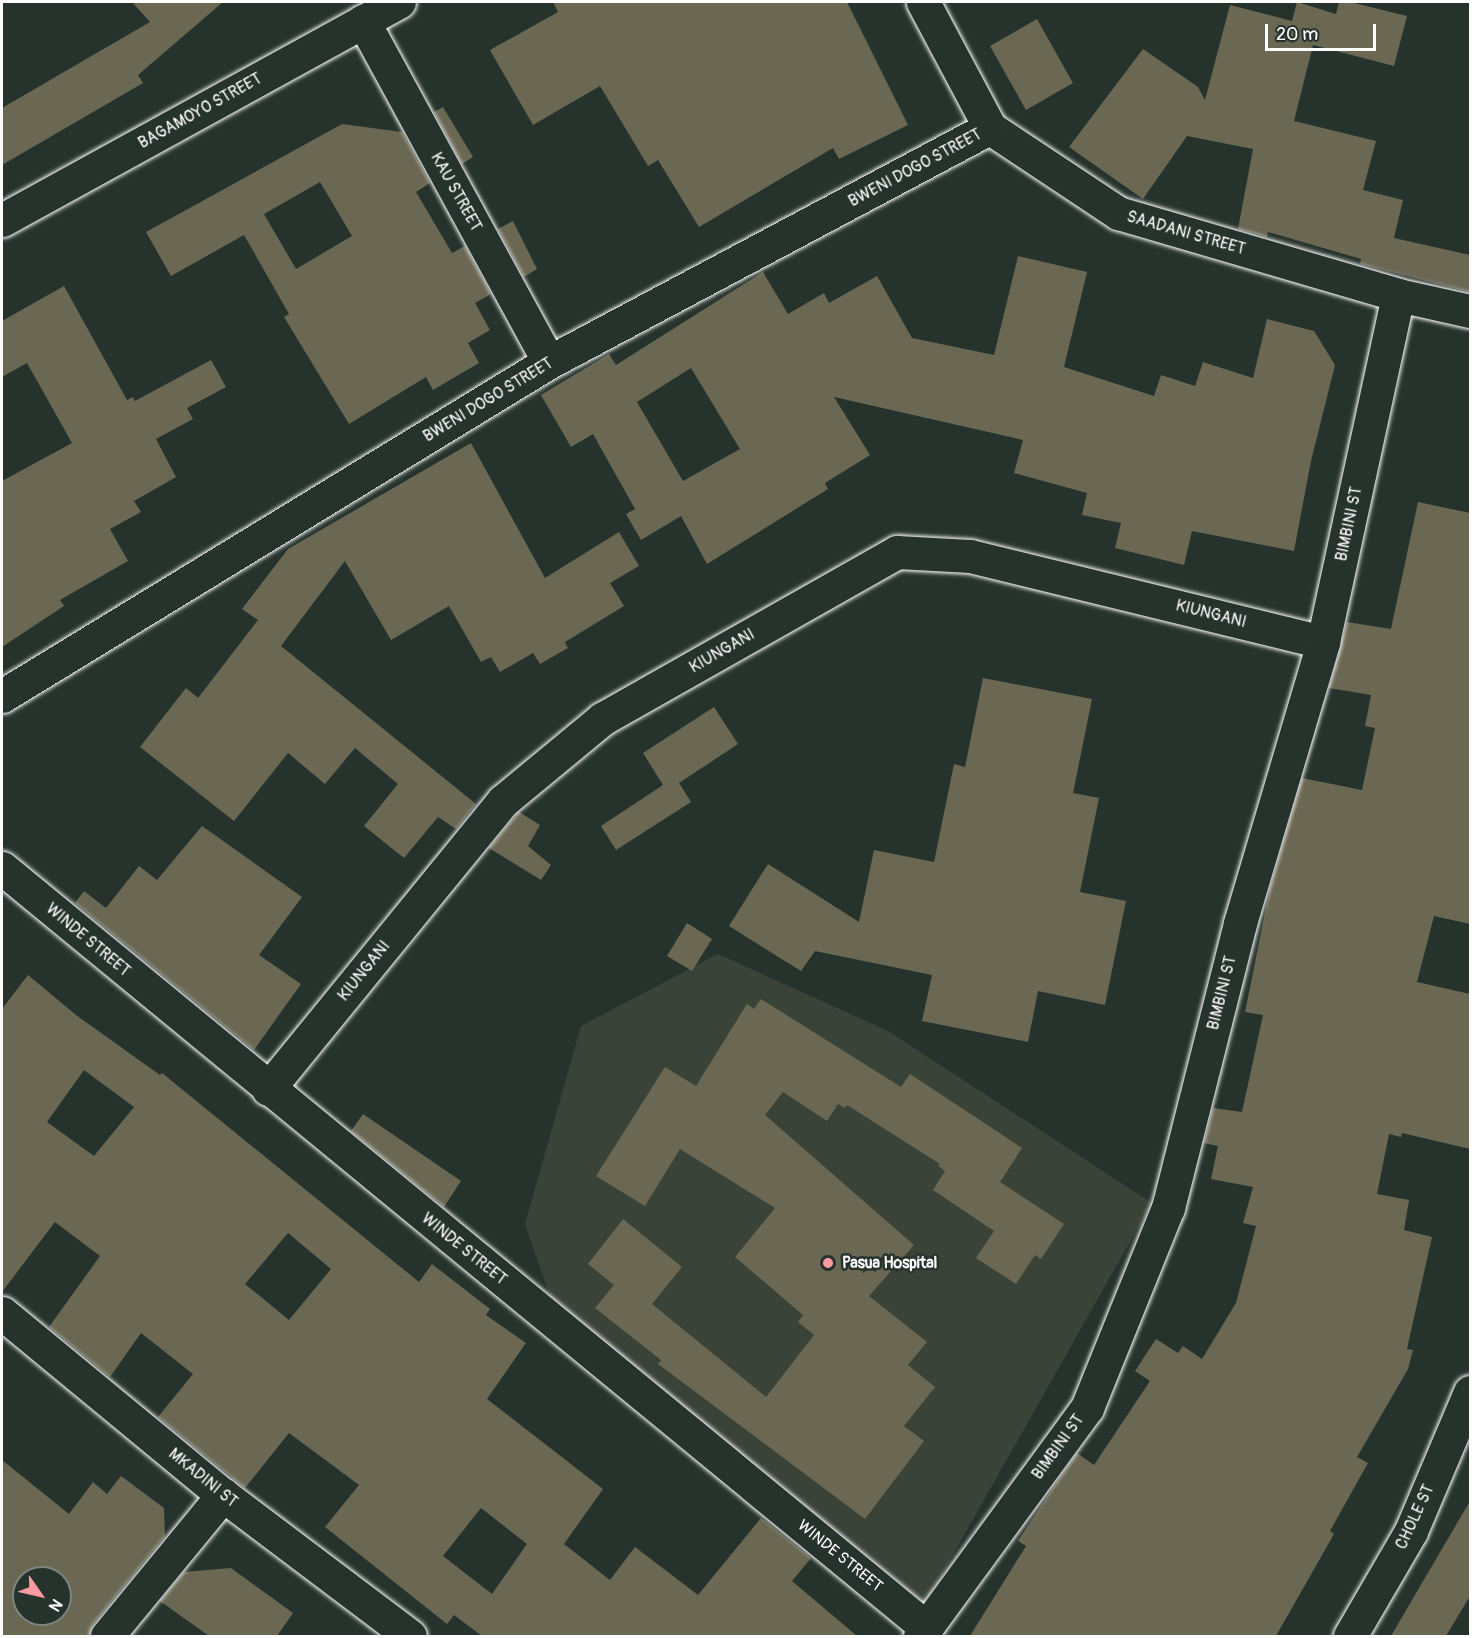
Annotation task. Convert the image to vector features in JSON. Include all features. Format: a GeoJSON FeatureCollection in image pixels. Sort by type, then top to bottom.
{"type":"FeatureCollection","features":[{"type":"Feature","properties":{"kind":"street","name":"BAGAMOYO STREET"},"geometry":{"type":"LineString","coordinates":[[2,220],[399,2]]}},
{"type":"Feature","properties":{"kind":"street","name":"SAADANI STREET"},"geometry":{"type":"LineString","coordinates":[[923,2],[990,128],[1118,213],[1398,295],[1470,311]]}},
{"type":"Feature","properties":{"kind":"street","name":"KAU STREET"},"geometry":{"type":"LineString","coordinates":[[363,21],[549,362]]}},
{"type":"Feature","properties":{"kind":"street","name":"BWENI DOGO STREET"},"geometry":{"type":"LineString","coordinates":[[2,696],[549,362],[990,128]]}},
{"type":"Feature","properties":{"kind":"street","name":"BIMBINI ST"},"geometry":{"type":"LineString","coordinates":[[924,1632],[1087,1408],[1168,1208],[1240,923],[1323,642],[1398,295]]}},
{"type":"Feature","properties":{"kind":"street","name":"KIUNGANI"},"geometry":{"type":"LineString","coordinates":[[268,1089],[503,801],[602,719],[897,552],[970,556],[1323,642]]}},
{"type":"Feature","properties":{"kind":"street","name":"WINDE STREET"},"geometry":{"type":"LineString","coordinates":[[2,868],[924,1632]]}},
{"type":"Feature","properties":{"kind":"street","name":"MKADINI ST"},"geometry":{"type":"LineString","coordinates":[[2,1313],[222,1495],[410,1636]]}},
{"type":"Feature","properties":{"kind":"street","name":"CHOLE ST"},"geometry":{"type":"LineString","coordinates":[[1350,1636],[1411,1531],[1470,1392]]}},
{"type":"Feature","properties":{"kind":"street"},"geometry":{"type":"LineString","coordinates":[[107,1636],[222,1495]]}},
{"type":"Feature","properties":{"kind":"shaded area","name":"Pasua Hospital"},"geometry":{"type":"Polygon","coordinates":[[[718,954],[888,1031],[1152,1203],[924,1606],[552,1302],[525,1224],[581,1026],[718,954]]]}},
{"type":"Feature","properties":{"kind":"building"},"geometry":{"type":"Polygon","coordinates":[[[132,2],[223,2],[138,75],[143,83],[2,165],[2,108],[150,22],[132,2]]]}},
{"type":"Feature","properties":{"kind":"building"},"geometry":{"type":"Polygon","coordinates":[[[553,2],[847,2],[908,125],[839,159],[833,148],[699,227],[658,160],[648,166],[600,86],[533,125],[490,50],[558,12],[553,2]]]}},
{"type":"Feature","properties":{"kind":"building"},"geometry":{"type":"Polygon","coordinates":[[[1297,2],[1336,14],[1339,2],[1350,2],[1407,16],[1394,66],[1313,45],[1294,121],[1376,141],[1363,190],[1403,200],[1394,238],[1470,255],[1470,292],[1360,264],[1361,259],[1268,232],[1267,237],[1238,229],[1253,149],[1187,136],[1143,199],[1069,147],[1143,49],[1198,87],[1205,100],[1230,5],[1292,21],[1297,2]]]}},
{"type":"Feature","properties":{"kind":"building"},"geometry":{"type":"Polygon","coordinates":[[[1037,19],[1073,83],[1026,110],[990,46],[1037,19]]]}},
{"type":"Feature","properties":{"kind":"building"},"geometry":{"type":"Polygon","coordinates":[[[443,107],[473,157],[462,164],[434,112],[443,107]]]}},
{"type":"Feature","properties":{"kind":"building"},"geometry":{"type":"Polygon","coordinates":[[[342,124],[402,132],[430,183],[416,192],[452,253],[465,246],[491,294],[475,303],[490,330],[468,343],[479,363],[433,390],[426,377],[349,424],[284,317],[289,314],[244,235],[171,276],[146,232],[342,124]],[[320,182],[264,214],[296,269],[352,236],[320,182]]]}},
{"type":"Feature","properties":{"kind":"building"},"geometry":{"type":"Polygon","coordinates":[[[513,221],[537,269],[524,277],[498,229],[513,221]]]}},
{"type":"Feature","properties":{"kind":"building"},"geometry":{"type":"Polygon","coordinates":[[[1018,256],[1087,272],[1064,367],[1154,396],[1161,375],[1195,386],[1203,362],[1253,378],[1267,319],[1314,331],[1335,365],[1311,461],[1294,551],[1192,531],[1184,565],[1115,548],[1121,523],[1082,515],[1087,493],[1014,473],[1023,440],[834,397],[870,455],[825,483],[828,489],[707,564],[681,516],[641,540],[626,514],[635,509],[593,434],[571,447],[541,395],[609,354],[616,365],[763,272],[788,314],[824,293],[829,303],[877,276],[912,338],[994,355],[1018,256]],[[691,368],[637,402],[683,481],[740,449],[691,368]]]}},
{"type":"Feature","properties":{"kind":"building"},"geometry":{"type":"Polygon","coordinates":[[[64,286],[127,400],[133,397],[135,401],[211,360],[226,387],[187,408],[193,419],[156,439],[176,477],[134,501],[141,512],[110,529],[128,561],[60,600],[64,606],[2,647],[2,481],[72,443],[27,363],[2,377],[2,321],[64,286]]]}},
{"type":"Feature","properties":{"kind":"building"},"geometry":{"type":"Polygon","coordinates":[[[471,443],[545,578],[619,532],[639,566],[610,583],[624,606],[565,642],[568,648],[540,664],[533,653],[500,672],[491,657],[481,662],[449,606],[391,640],[345,561],[281,646],[476,804],[456,829],[438,817],[404,858],[364,826],[398,784],[355,748],[325,784],[288,753],[234,821],[140,747],[186,688],[198,698],[258,620],[242,609],[288,549],[471,443]]]}},
{"type":"Feature","properties":{"kind":"building"},"geometry":{"type":"Polygon","coordinates":[[[1418,502],[1470,513],[1470,924],[1434,916],[1417,982],[1470,994],[1470,1149],[1402,1133],[1401,1137],[1389,1134],[1377,1194],[1409,1200],[1404,1230],[1432,1237],[1407,1349],[1413,1350],[1408,1369],[1357,1457],[1368,1463],[1330,1531],[1334,1534],[1276,1636],[970,1636],[1026,1546],[1018,1541],[1077,1453],[1094,1465],[1150,1381],[1135,1371],[1156,1339],[1178,1353],[1183,1346],[1202,1359],[1236,1303],[1256,1226],[1243,1223],[1253,1187],[1211,1179],[1218,1146],[1204,1143],[1213,1108],[1242,1112],[1263,1015],[1245,1012],[1270,888],[1302,778],[1362,790],[1375,728],[1365,726],[1371,695],[1329,688],[1347,622],[1391,629],[1418,502]]]}},
{"type":"Feature","properties":{"kind":"building"},"geometry":{"type":"Polygon","coordinates":[[[983,678],[1092,699],[1073,793],[1099,798],[1080,892],[1126,901],[1105,1005],[1038,991],[1028,1042],[922,1021],[932,975],[815,951],[801,971],[729,926],[768,864],[859,922],[874,850],[934,862],[954,764],[965,767],[983,678]]]}},
{"type":"Feature","properties":{"kind":"building"},"geometry":{"type":"Polygon","coordinates":[[[714,707],[738,744],[679,783],[691,802],[616,850],[601,826],[663,785],[643,753],[714,707]]]}},
{"type":"Feature","properties":{"kind":"building"},"geometry":{"type":"Polygon","coordinates":[[[519,812],[540,825],[528,846],[551,865],[541,880],[489,848],[519,812]]]}},
{"type":"Feature","properties":{"kind":"building"},"geometry":{"type":"Polygon","coordinates":[[[202,826],[302,897],[259,955],[301,984],[254,1050],[75,903],[84,891],[106,908],[139,866],[157,880],[202,826]]]}},
{"type":"Feature","properties":{"kind":"building"},"geometry":{"type":"Polygon","coordinates":[[[687,923],[712,939],[692,971],[667,956],[687,923]]]}},
{"type":"Feature","properties":{"kind":"building"},"geometry":{"type":"Polygon","coordinates":[[[28,975],[76,1015],[160,1075],[162,1073],[419,1282],[432,1264],[490,1309],[486,1315],[526,1343],[487,1399],[603,1489],[564,1544],[610,1580],[635,1547],[698,1595],[761,1518],[811,1558],[792,1581],[857,1636],[482,1636],[454,1615],[447,1624],[325,1527],[359,1485],[289,1433],[245,1488],[158,1417],[193,1374],[141,1333],[110,1377],[49,1327],[100,1256],[55,1222],[2,1292],[2,1009],[28,975]],[[84,1070],[47,1122],[94,1156],[134,1107],[84,1070]],[[288,1233],[245,1284],[289,1320],[331,1269],[288,1233]],[[481,1508],[443,1556],[492,1594],[527,1544],[481,1508]]]}},
{"type":"Feature","properties":{"kind":"building"},"geometry":{"type":"Polygon","coordinates":[[[761,999],[901,1087],[910,1074],[1022,1148],[1000,1182],[1064,1224],[1041,1259],[1035,1255],[1016,1284],[976,1258],[994,1231],[933,1190],[945,1171],[938,1166],[940,1164],[847,1105],[845,1108],[838,1104],[827,1121],[783,1092],[765,1115],[914,1245],[869,1296],[927,1342],[908,1365],[935,1387],[904,1426],[924,1441],[865,1519],[658,1364],[661,1360],[595,1308],[614,1285],[588,1264],[623,1219],[682,1267],[652,1304],[766,1397],[814,1335],[798,1322],[803,1315],[735,1257],[775,1208],[680,1149],[645,1206],[596,1176],[665,1067],[696,1086],[747,1004],[754,1009],[761,999]]]}},
{"type":"Feature","properties":{"kind":"building"},"geometry":{"type":"Polygon","coordinates":[[[363,1114],[461,1181],[444,1207],[351,1131],[363,1114]]]}},
{"type":"Feature","properties":{"kind":"building"},"geometry":{"type":"Polygon","coordinates":[[[2,1460],[69,1514],[93,1482],[107,1494],[121,1476],[164,1508],[165,1536],[93,1624],[89,1636],[2,1636],[2,1460]]]}},
{"type":"Feature","properties":{"kind":"building"},"geometry":{"type":"Polygon","coordinates":[[[1470,1501],[1470,1596],[1446,1636],[1391,1636],[1470,1501]]]}},
{"type":"Feature","properties":{"kind":"building"},"geometry":{"type":"Polygon","coordinates":[[[231,1568],[293,1613],[277,1636],[209,1636],[160,1601],[184,1572],[231,1568]]]}},
{"type":"Feature","properties":{"kind":"place","name":"Pasua Hospital"},"geometry":{"type":"Point","coordinates":[828,1263]}}]}
